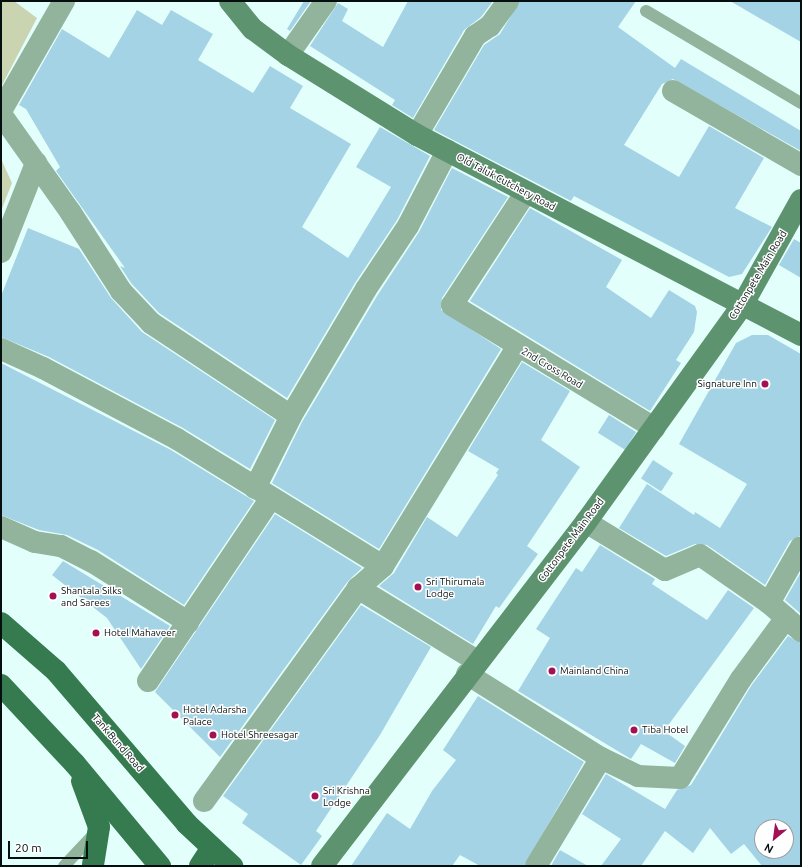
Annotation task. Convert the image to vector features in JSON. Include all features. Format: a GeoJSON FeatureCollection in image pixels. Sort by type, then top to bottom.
{"type":"FeatureCollection","features":[{"type":"Feature","properties":{"kind":"main road","name":"Old Taluk Cutchery Road"},"geometry":{"type":"LineString","coordinates":[[230,1],[253,29],[288,55],[417,135],[801,335]]}},
{"type":"Feature","properties":{"kind":"main road","name":"Cottonpete Main Road"},"geometry":{"type":"LineString","coordinates":[[322,866],[472,667],[586,522],[654,428],[743,304],[801,200]]}},
{"type":"Feature","properties":{"kind":"main road","name":"Tank Bund Road"},"geometry":{"type":"LineString","coordinates":[[1,623],[56,671],[206,857],[232,866]]}},
{"type":"Feature","properties":{"kind":"main road"},"geometry":{"type":"LineString","coordinates":[[1,686],[18,700],[75,764],[160,866]]}},
{"type":"Feature","properties":{"kind":"main road"},"geometry":{"type":"LineString","coordinates":[[75,764],[99,827],[93,866]]}},
{"type":"Feature","properties":{"kind":"street"},"geometry":{"type":"LineString","coordinates":[[1,111],[64,1]]}},
{"type":"Feature","properties":{"kind":"street"},"geometry":{"type":"LineString","coordinates":[[288,55],[326,1]]}},
{"type":"Feature","properties":{"kind":"street"},"geometry":{"type":"LineString","coordinates":[[417,135],[476,36],[490,26],[508,1]]}},
{"type":"Feature","properties":{"kind":"street"},"geometry":{"type":"LineString","coordinates":[[672,91],[801,165]]}},
{"type":"Feature","properties":{"kind":"street"},"geometry":{"type":"LineString","coordinates":[[1,114],[36,163],[121,291],[151,323],[291,416]]}},
{"type":"Feature","properties":{"kind":"street"},"geometry":{"type":"LineString","coordinates":[[148,681],[188,622],[263,493],[291,416],[366,289],[408,226],[447,151]]}},
{"type":"Feature","properties":{"kind":"street"},"geometry":{"type":"LineString","coordinates":[[1,252],[36,163]]}},
{"type":"Feature","properties":{"kind":"street","name":"2nd Cross Road"},"geometry":{"type":"LineString","coordinates":[[526,192],[452,305],[517,347],[654,428]]}},
{"type":"Feature","properties":{"kind":"street"},"geometry":{"type":"LineString","coordinates":[[204,801],[358,588],[384,566],[517,347]]}},
{"type":"Feature","properties":{"kind":"street"},"geometry":{"type":"LineString","coordinates":[[1,349],[43,368],[177,440],[384,566]]}},
{"type":"Feature","properties":{"kind":"street"},"geometry":{"type":"LineString","coordinates":[[358,588],[601,758],[638,776],[680,778],[740,679],[793,625],[769,603],[700,555],[665,570],[586,522]]}},
{"type":"Feature","properties":{"kind":"street"},"geometry":{"type":"LineString","coordinates":[[1,527],[35,542],[61,546],[85,558],[188,622]]}},
{"type":"Feature","properties":{"kind":"street"},"geometry":{"type":"LineString","coordinates":[[769,603],[801,547]]}},
{"type":"Feature","properties":{"kind":"street"},"geometry":{"type":"LineString","coordinates":[[536,866],[601,758]]}},
{"type":"Feature","properties":{"kind":"lane"},"geometry":{"type":"LineString","coordinates":[[646,11],[801,103]]}},
{"type":"Feature","properties":{"kind":"lane"},"geometry":{"type":"LineString","coordinates":[[64,866],[99,827]]}},
{"type":"Feature","properties":{"kind":"green space"},"geometry":{"type":"Polygon","coordinates":[[[1,1],[14,1],[37,18],[1,87],[1,1]]]}},
{"type":"Feature","properties":{"kind":"green space"},"geometry":{"type":"Polygon","coordinates":[[[1,159],[12,183],[1,211],[1,159]]]}},
{"type":"Feature","properties":{"kind":"building"},"geometry":{"type":"Polygon","coordinates":[[[304,1],[311,1],[290,31],[287,29],[304,1]]]}},
{"type":"Feature","properties":{"kind":"building"},"geometry":{"type":"Polygon","coordinates":[[[408,1],[493,1],[481,17],[464,30],[413,118],[392,105],[395,100],[310,46],[338,3],[348,9],[342,21],[383,47],[408,1]]]}},
{"type":"Feature","properties":{"kind":"building"},"geometry":{"type":"Polygon","coordinates":[[[520,1],[636,1],[618,27],[675,68],[681,59],[801,131],[801,151],[673,79],[662,84],[624,145],[679,177],[709,126],[764,158],[735,208],[772,227],[742,274],[729,277],[574,196],[571,201],[434,130],[484,45],[500,34],[520,1]]]}},
{"type":"Feature","properties":{"kind":"building"},"geometry":{"type":"Polygon","coordinates":[[[730,1],[801,1],[801,42],[730,1]]]}},
{"type":"Feature","properties":{"kind":"building"},"geometry":{"type":"Polygon","coordinates":[[[137,10],[162,25],[171,10],[213,34],[198,60],[253,93],[270,66],[303,86],[290,108],[351,144],[302,227],[348,258],[391,187],[356,167],[380,127],[430,156],[397,220],[355,283],[287,398],[159,313],[131,283],[120,266],[125,268],[56,171],[60,167],[26,109],[19,105],[62,29],[109,58],[137,10]]]}},
{"type":"Feature","properties":{"kind":"building"},"geometry":{"type":"Polygon","coordinates":[[[452,168],[508,197],[442,298],[441,310],[501,349],[379,549],[272,483],[302,422],[377,296],[419,232],[452,168]]]}},
{"type":"Feature","properties":{"kind":"building"},"geometry":{"type":"Polygon","coordinates":[[[530,208],[622,260],[606,287],[651,318],[669,290],[695,306],[697,312],[694,332],[676,360],[681,363],[650,411],[470,301],[530,208]]]}},
{"type":"Feature","properties":{"kind":"building"},"geometry":{"type":"Polygon","coordinates":[[[28,228],[79,249],[111,298],[142,332],[275,420],[250,469],[183,428],[49,357],[1,337],[1,296],[28,228]]]}},
{"type":"Feature","properties":{"kind":"building"},"geometry":{"type":"Polygon","coordinates":[[[794,239],[801,243],[801,278],[779,265],[794,239]]]}},
{"type":"Feature","properties":{"kind":"building"},"geometry":{"type":"Polygon","coordinates":[[[752,335],[768,335],[801,354],[801,535],[790,541],[765,585],[707,545],[695,544],[666,556],[619,528],[647,484],[694,515],[695,512],[720,528],[747,484],[679,444],[736,343],[752,335]]]}},
{"type":"Feature","properties":{"kind":"building"},"geometry":{"type":"Polygon","coordinates":[[[522,362],[570,391],[541,440],[580,467],[527,546],[538,554],[499,608],[496,606],[473,644],[379,586],[394,573],[427,517],[457,537],[498,475],[496,473],[499,469],[468,451],[522,362]]]}},
{"type":"Feature","properties":{"kind":"building"},"geometry":{"type":"Polygon","coordinates":[[[1,363],[171,450],[254,501],[184,605],[98,550],[67,535],[39,530],[1,515],[1,363]]]}},
{"type":"Feature","properties":{"kind":"building"},"geometry":{"type":"Polygon","coordinates":[[[609,415],[636,432],[625,450],[598,433],[609,415]]]}},
{"type":"Feature","properties":{"kind":"building"},"geometry":{"type":"Polygon","coordinates":[[[653,460],[673,473],[661,492],[641,478],[653,460]]]}},
{"type":"Feature","properties":{"kind":"building"},"geometry":{"type":"Polygon","coordinates":[[[275,514],[362,568],[348,581],[220,757],[155,692],[275,514]]]}},
{"type":"Feature","properties":{"kind":"building"},"geometry":{"type":"Polygon","coordinates":[[[600,545],[655,579],[652,584],[707,620],[728,590],[754,608],[664,731],[685,746],[675,763],[641,744],[631,759],[518,691],[550,638],[536,629],[576,568],[582,572],[600,545]]]}},
{"type":"Feature","properties":{"kind":"building"},"geometry":{"type":"Polygon","coordinates":[[[63,561],[170,626],[141,669],[107,618],[52,575],[63,561]]]}},
{"type":"Feature","properties":{"kind":"building"},"geometry":{"type":"Polygon","coordinates":[[[801,572],[801,614],[785,600],[801,572]]]}},
{"type":"Feature","properties":{"kind":"building"},"geometry":{"type":"Polygon","coordinates":[[[361,605],[431,647],[380,735],[316,831],[322,836],[301,865],[242,823],[248,814],[223,796],[361,605]]]}},
{"type":"Feature","properties":{"kind":"building"},"geometry":{"type":"Polygon","coordinates":[[[788,636],[801,643],[801,866],[762,866],[756,859],[794,859],[794,819],[754,819],[754,856],[744,844],[731,854],[710,828],[693,853],[665,831],[641,866],[601,866],[621,839],[582,814],[606,774],[665,809],[677,790],[691,785],[751,686],[788,636]]]}},
{"type":"Feature","properties":{"kind":"building"},"geometry":{"type":"Polygon","coordinates":[[[478,696],[584,762],[524,866],[480,866],[460,855],[452,866],[351,866],[387,813],[410,829],[432,791],[456,760],[443,750],[478,696]]]}},
{"type":"Feature","properties":{"kind":"building"},"geometry":{"type":"Polygon","coordinates":[[[560,850],[588,866],[551,866],[560,850]]]}},
{"type":"Feature","properties":{"kind":"place","name":"Signature Inn"},"geometry":{"type":"Point","coordinates":[765,384]}},
{"type":"Feature","properties":{"kind":"place","name":"Sri Thirumala Lodge"},"geometry":{"type":"Point","coordinates":[418,587]}},
{"type":"Feature","properties":{"kind":"place","name":"Shantala Silks and Sarees"},"geometry":{"type":"Point","coordinates":[53,596]}},
{"type":"Feature","properties":{"kind":"place","name":"Hotel Mahaveer"},"geometry":{"type":"Point","coordinates":[96,633]}},
{"type":"Feature","properties":{"kind":"place","name":"Mainland China"},"geometry":{"type":"Point","coordinates":[552,671]}},
{"type":"Feature","properties":{"kind":"place","name":"Hotel Adarsha Palace"},"geometry":{"type":"Point","coordinates":[175,715]}},
{"type":"Feature","properties":{"kind":"place","name":"Tiba Hotel"},"geometry":{"type":"Point","coordinates":[634,730]}},
{"type":"Feature","properties":{"kind":"place","name":"Hotel Shreesagar"},"geometry":{"type":"Point","coordinates":[213,735]}},
{"type":"Feature","properties":{"kind":"place","name":"Sri Krishna Lodge"},"geometry":{"type":"Point","coordinates":[315,796]}}]}
